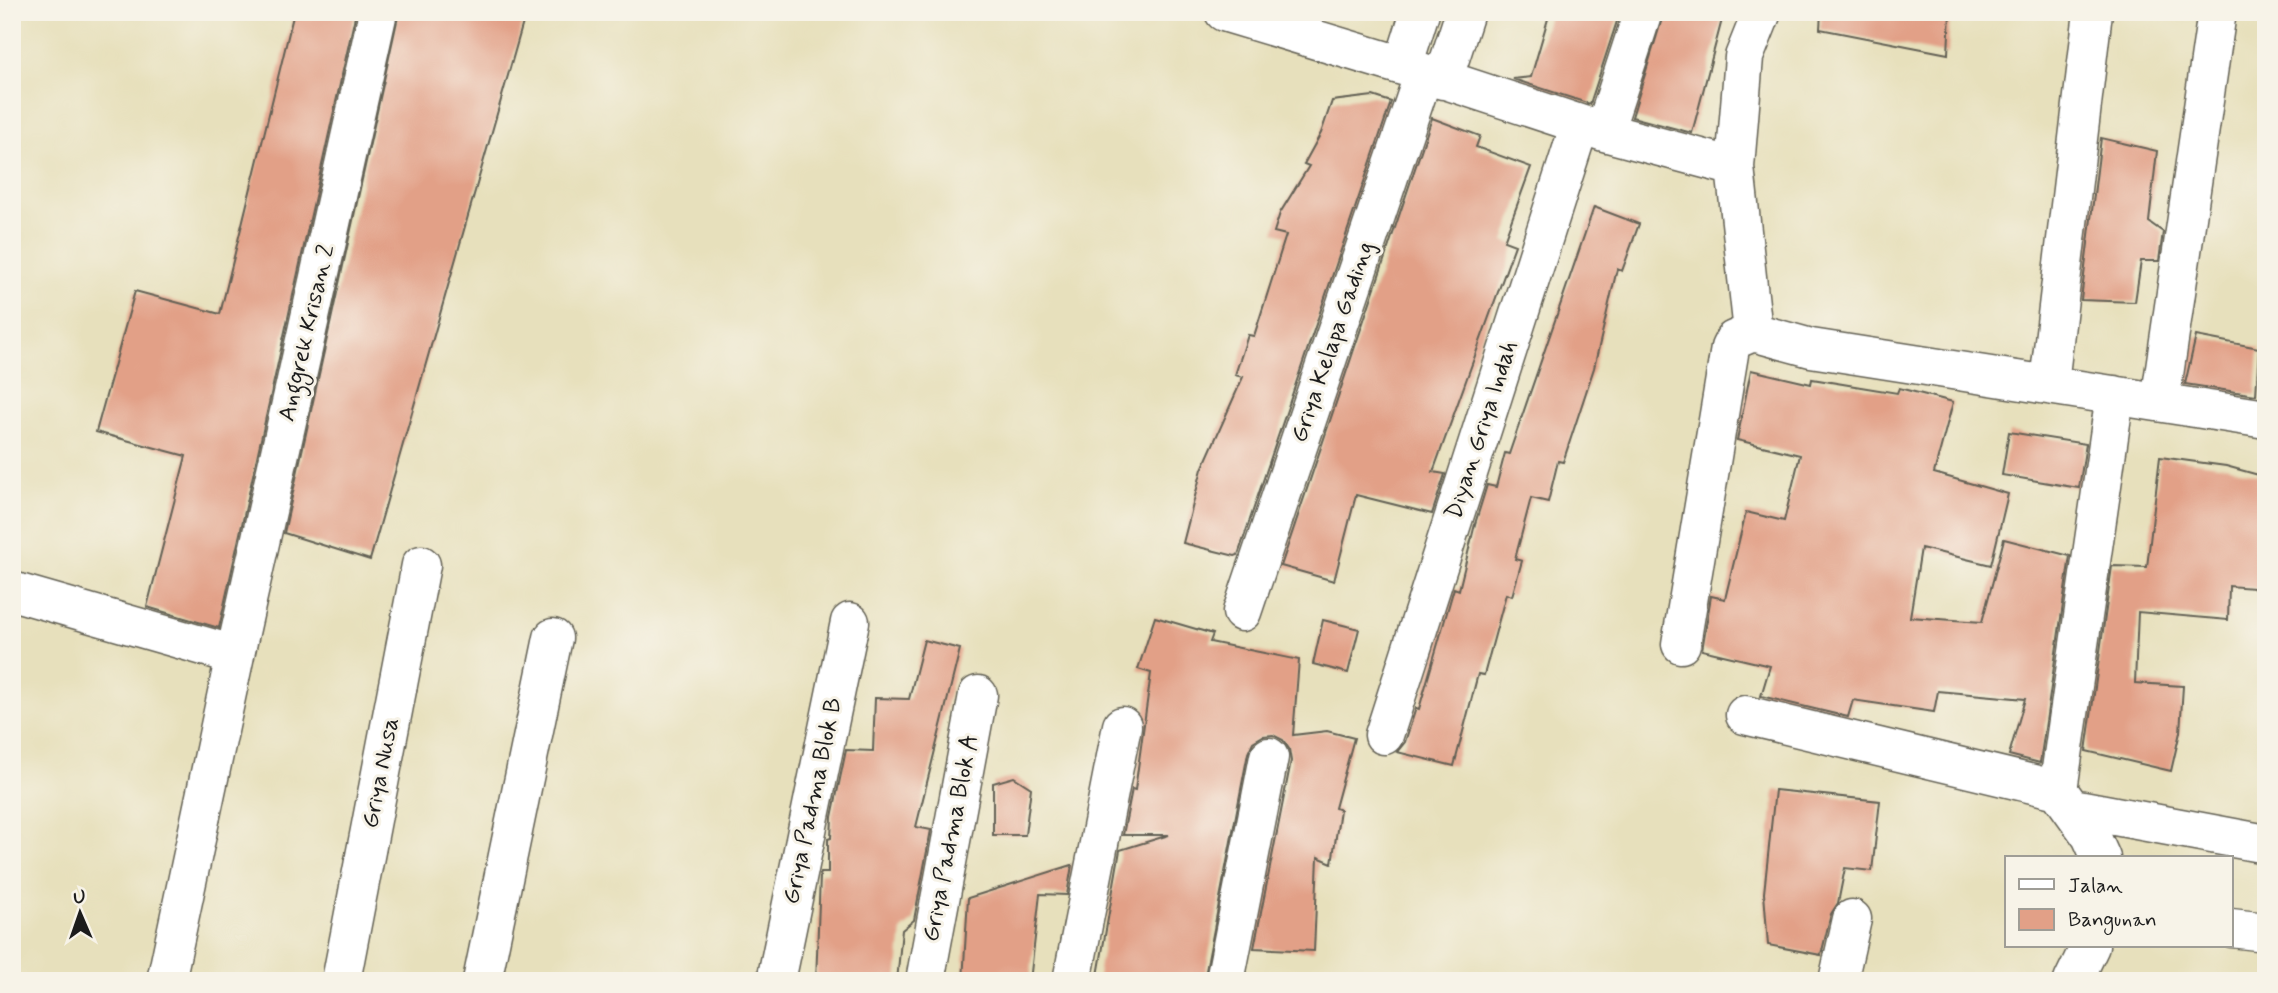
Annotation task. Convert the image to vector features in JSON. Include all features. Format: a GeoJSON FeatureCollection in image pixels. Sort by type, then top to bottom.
{"type":"FeatureCollection","features":[{"type":"Feature","properties":{"kind":"street","name":"Anggrek Krisan 2"},"geometry":{"type":"LineString","coordinates":[[166,981],[235,654],[378,12]]}},
{"type":"Feature","properties":{"kind":"street"},"geometry":{"type":"LineString","coordinates":[[1224,12],[1592,128],[1735,167]]}},
{"type":"Feature","properties":{"kind":"street"},"geometry":{"type":"LineString","coordinates":[[1420,12],[1423,73]]}},
{"type":"Feature","properties":{"kind":"street"},"geometry":{"type":"LineString","coordinates":[[1423,73],[1465,12]]}},
{"type":"Feature","properties":{"kind":"street","name":"Diyan Griya Indah"},"geometry":{"type":"LineString","coordinates":[[1384,735],[1592,128],[1643,12]]}},
{"type":"Feature","properties":{"kind":"street"},"geometry":{"type":"LineString","coordinates":[[1753,332],[1735,167],[1744,57],[1762,12]]}},
{"type":"Feature","properties":{"kind":"street"},"geometry":{"type":"LineString","coordinates":[[2049,383],[2093,12]]}},
{"type":"Feature","properties":{"kind":"street"},"geometry":{"type":"LineString","coordinates":[[2160,402],[2217,12]]}},
{"type":"Feature","properties":{"kind":"street","name":"Griya Kelapa Gading"},"geometry":{"type":"LineString","coordinates":[[1242,612],[1423,73]]}},
{"type":"Feature","properties":{"kind":"street"},"geometry":{"type":"LineString","coordinates":[[1681,644],[1730,348],[1734,340],[1753,332],[1811,348],[2049,383],[2266,419]]}},
{"type":"Feature","properties":{"kind":"street"},"geometry":{"type":"LineString","coordinates":[[2100,856],[2091,836],[2065,799],[2115,395]]}},
{"type":"Feature","properties":{"kind":"street","name":"Griya Nusa"},"geometry":{"type":"LineString","coordinates":[[341,981],[421,565]]}},
{"type":"Feature","properties":{"kind":"street"},"geometry":{"type":"LineString","coordinates":[[12,591],[235,654]]}},
{"type":"Feature","properties":{"kind":"street","name":"Griya Padma Blok B"},"geometry":{"type":"LineString","coordinates":[[776,981],[850,622]]}},
{"type":"Feature","properties":{"kind":"street"},"geometry":{"type":"LineString","coordinates":[[482,981],[553,638]]}},
{"type":"Feature","properties":{"kind":"street","name":"Griya Padma Blok A"},"geometry":{"type":"LineString","coordinates":[[925,981],[978,695]]}},
{"type":"Feature","properties":{"kind":"street"},"geometry":{"type":"LineString","coordinates":[[1745,715],[2065,799],[2266,844]]}},
{"type":"Feature","properties":{"kind":"street"},"geometry":{"type":"LineString","coordinates":[[1072,981],[1122,726]]}},
{"type":"Feature","properties":{"kind":"street"},"geometry":{"type":"LineString","coordinates":[[1225,981],[1269,757]]}},
{"type":"Feature","properties":{"kind":"street"},"geometry":{"type":"LineString","coordinates":[[1838,981],[1852,919]]}},
{"type":"Feature","properties":{"kind":"street"},"geometry":{"type":"LineString","coordinates":[[2232,928],[2266,932]]}},
{"type":"Feature","properties":{"kind":"street"},"geometry":{"type":"LineString","coordinates":[[2073,981],[2089,948]]}},
{"type":"Feature","properties":{"kind":"building"},"geometry":{"type":"Polygon","coordinates":[[[294,12],[356,12],[219,628],[147,607],[186,456],[96,432],[135,291],[220,314],[294,12]]]}},
{"type":"Feature","properties":{"kind":"building"},"geometry":{"type":"Polygon","coordinates":[[[399,12],[526,12],[370,560],[284,533],[399,12]]]}},
{"type":"Feature","properties":{"kind":"building"},"geometry":{"type":"Polygon","coordinates":[[[1550,12],[1620,12],[1590,104],[1513,79],[1531,77],[1550,12]]]}},
{"type":"Feature","properties":{"kind":"building"},"geometry":{"type":"Polygon","coordinates":[[[1664,12],[1724,12],[1692,133],[1632,117],[1664,12]]]}},
{"type":"Feature","properties":{"kind":"building"},"geometry":{"type":"Polygon","coordinates":[[[1821,12],[1950,12],[1948,54],[1820,29],[1821,12]]]}},
{"type":"Feature","properties":{"kind":"building"},"geometry":{"type":"Polygon","coordinates":[[[1373,96],[1391,102],[1238,555],[1183,543],[1202,469],[1243,377],[1235,375],[1248,335],[1254,336],[1286,235],[1274,232],[1280,213],[1309,166],[1304,164],[1321,133],[1332,101],[1373,96]]]}},
{"type":"Feature","properties":{"kind":"building"},"geometry":{"type":"Polygon","coordinates":[[[1432,118],[1480,136],[1476,147],[1531,167],[1504,241],[1515,245],[1433,472],[1445,474],[1432,514],[1356,495],[1334,581],[1281,566],[1432,118]]]}},
{"type":"Feature","properties":{"kind":"building"},"geometry":{"type":"Polygon","coordinates":[[[2101,138],[2157,151],[2149,222],[2163,232],[2159,261],[2141,261],[2135,302],[2081,300],[2101,138]]]}},
{"type":"Feature","properties":{"kind":"building"},"geometry":{"type":"Polygon","coordinates":[[[1594,207],[1639,224],[1622,271],[1617,269],[1594,368],[1563,462],[1558,461],[1548,502],[1531,498],[1515,559],[1522,561],[1512,596],[1506,594],[1484,675],[1478,674],[1454,766],[1397,752],[1405,742],[1416,708],[1419,709],[1454,588],[1459,590],[1487,485],[1496,487],[1505,453],[1509,454],[1594,207]]]}},
{"type":"Feature","properties":{"kind":"building"},"geometry":{"type":"Polygon","coordinates":[[[2196,336],[2259,348],[2256,395],[2185,384],[2196,336]]]}},
{"type":"Feature","properties":{"kind":"building"},"geometry":{"type":"Polygon","coordinates":[[[1751,370],[1811,384],[1812,379],[1897,393],[1899,388],[1953,402],[1934,473],[2008,494],[1991,565],[1921,548],[1910,617],[1982,622],[2004,539],[2070,556],[2040,763],[2009,755],[2025,699],[1938,691],[1934,712],[1853,700],[1848,717],[1761,696],[1770,666],[1702,650],[1711,596],[1725,599],[1746,512],[1784,521],[1800,455],[1737,440],[1751,370]]]}},
{"type":"Feature","properties":{"kind":"building"},"geometry":{"type":"Polygon","coordinates":[[[2009,432],[2086,444],[2079,488],[2002,475],[2009,432]]]}},
{"type":"Feature","properties":{"kind":"building"},"geometry":{"type":"Polygon","coordinates":[[[2160,457],[2226,466],[2266,477],[2266,589],[2229,586],[2228,620],[2138,612],[2135,683],[2183,686],[2180,732],[2171,771],[2086,751],[2112,566],[2147,567],[2160,457]]]}},
{"type":"Feature","properties":{"kind":"building"},"geometry":{"type":"Polygon","coordinates":[[[1155,617],[1213,634],[1210,642],[1299,660],[1293,735],[1327,731],[1354,738],[1335,808],[1340,810],[1332,863],[1318,857],[1314,951],[1254,948],[1291,761],[1289,749],[1283,740],[1273,735],[1263,736],[1253,742],[1248,753],[1204,981],[1097,981],[1120,850],[1169,835],[1123,835],[1132,789],[1135,790],[1151,673],[1138,669],[1155,617]]]}},
{"type":"Feature","properties":{"kind":"building"},"geometry":{"type":"Polygon","coordinates":[[[1323,620],[1359,629],[1348,673],[1313,664],[1323,620]]]}},
{"type":"Feature","properties":{"kind":"building"},"geometry":{"type":"Polygon","coordinates":[[[924,640],[960,649],[916,827],[931,830],[914,920],[902,930],[897,981],[816,981],[820,876],[821,873],[828,873],[828,839],[831,838],[832,817],[846,750],[873,751],[875,698],[909,699],[924,640]]]}},
{"type":"Feature","properties":{"kind":"building"},"geometry":{"type":"Polygon","coordinates":[[[1014,777],[1031,788],[1025,835],[993,835],[993,783],[1014,777]]]}},
{"type":"Feature","properties":{"kind":"building"},"geometry":{"type":"Polygon","coordinates":[[[1775,790],[1880,801],[1872,871],[1845,868],[1838,903],[1831,914],[1821,955],[1768,945],[1764,893],[1775,790]]]}},
{"type":"Feature","properties":{"kind":"building"},"geometry":{"type":"Polygon","coordinates":[[[1072,865],[1067,895],[1040,894],[1030,981],[963,981],[968,898],[1072,865]]]}}]}
